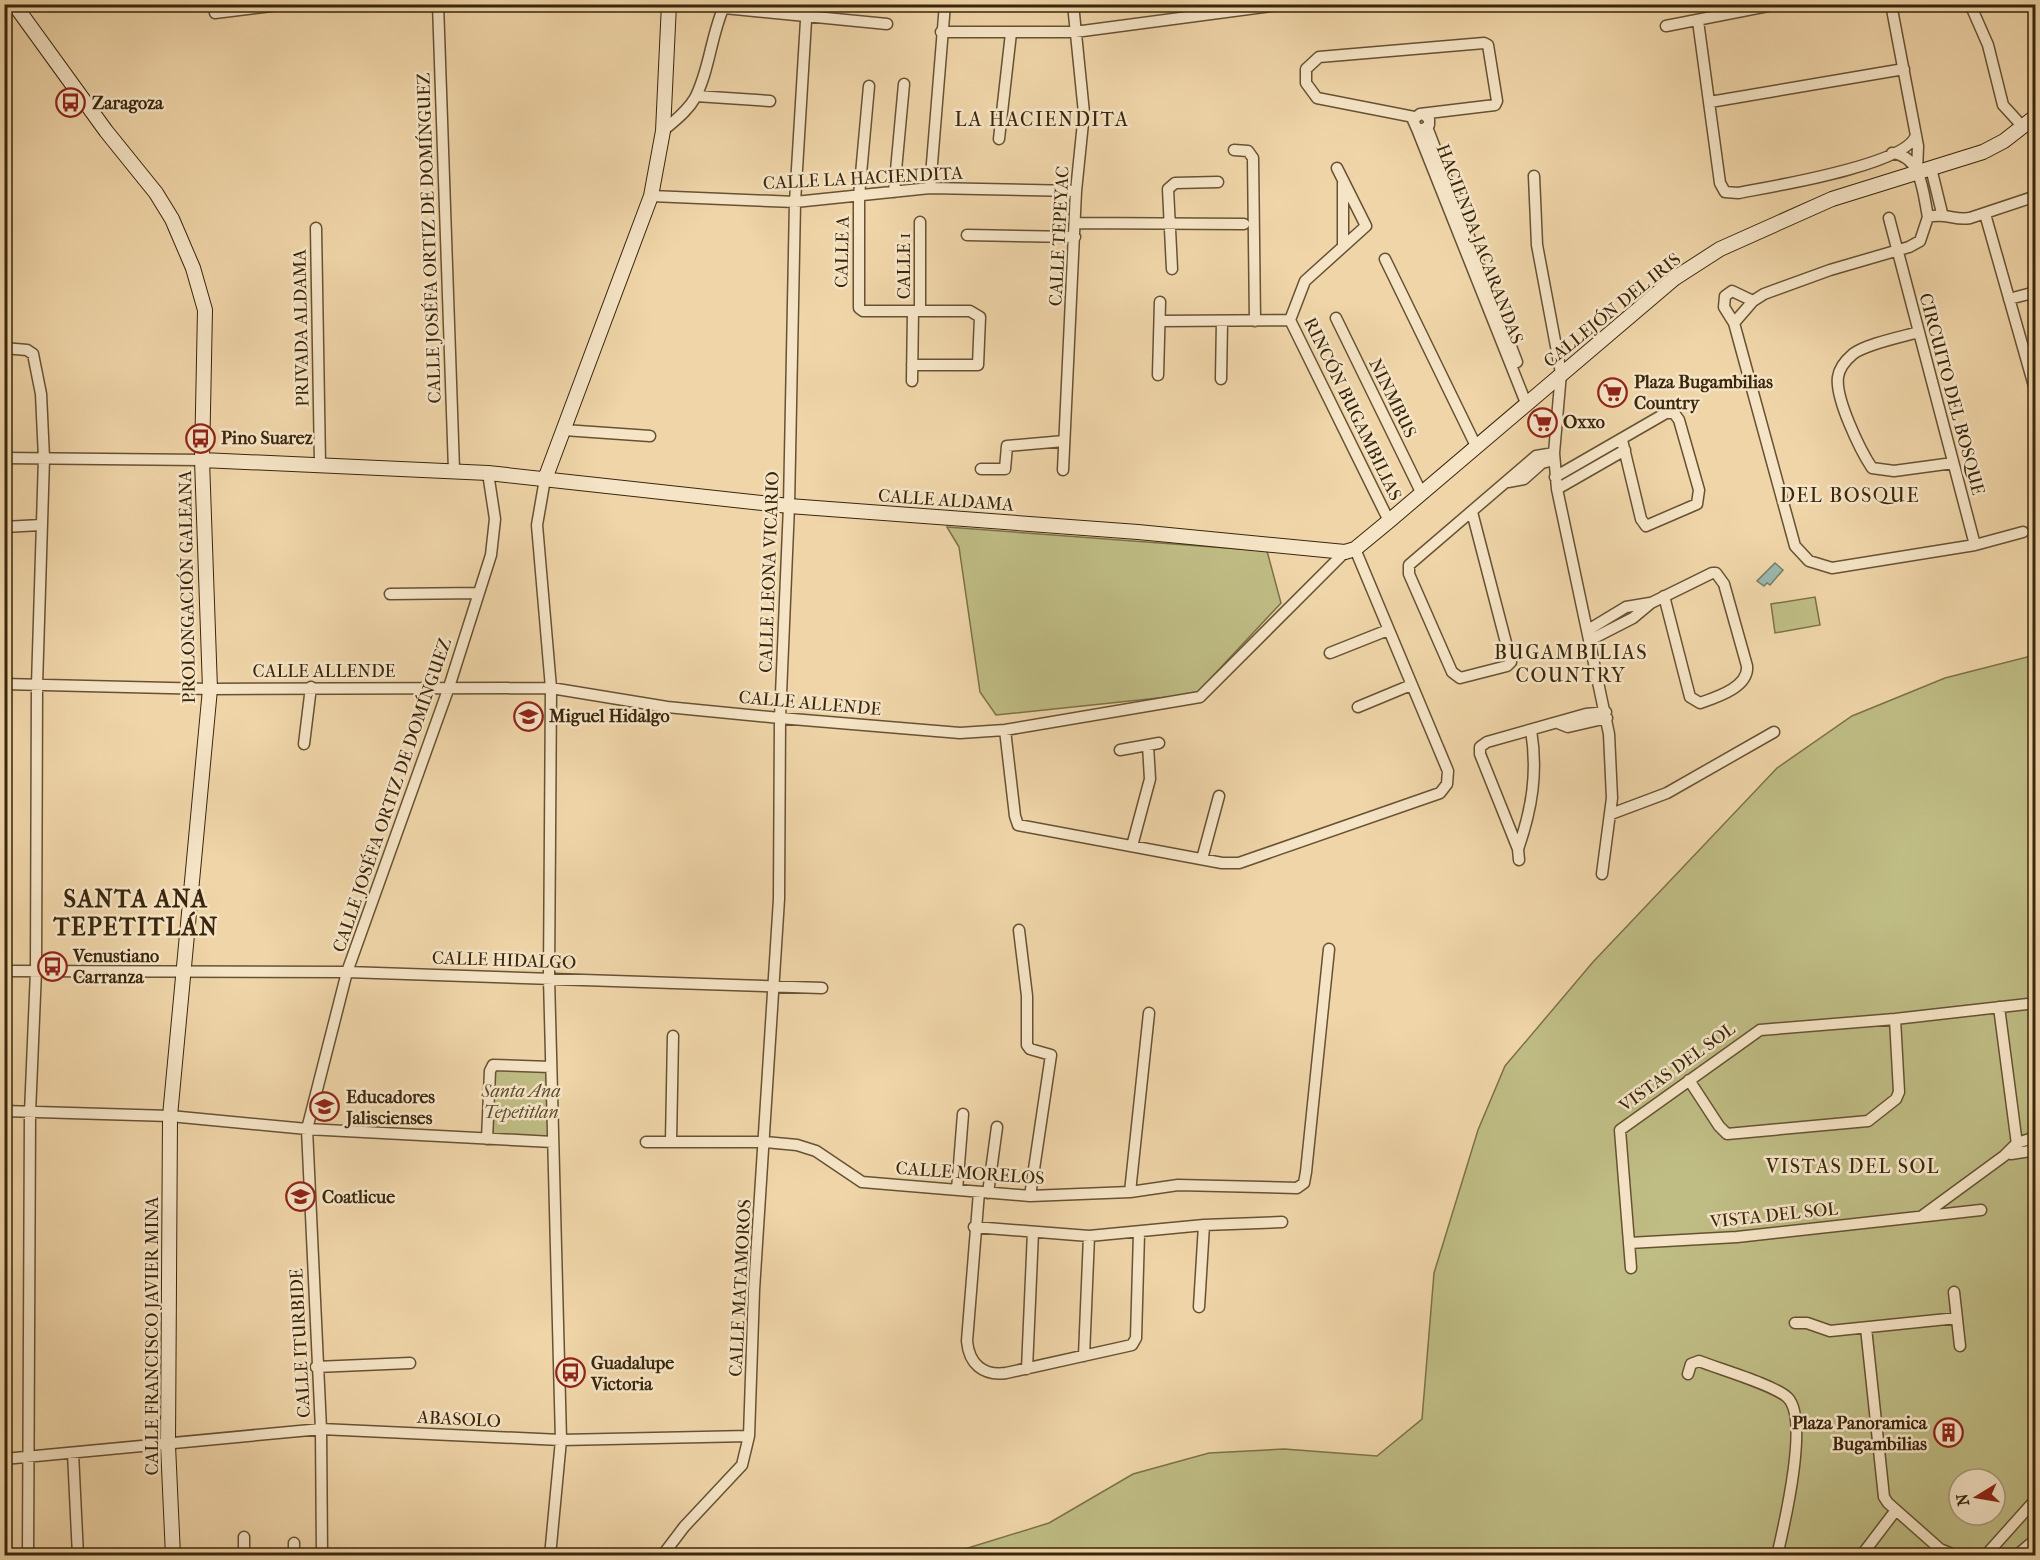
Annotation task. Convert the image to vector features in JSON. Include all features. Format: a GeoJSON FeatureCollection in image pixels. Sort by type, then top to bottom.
{"type":"FeatureCollection","features":[{"type":"Feature","properties":{"kind":"street","name":"PROLONGACIÓN GALEANA"},"geometry":{"type":"LineString","coordinates":[[14,4],[106,131],[156,193],[172,219],[193,268],[205,310],[202,460],[210,689],[170,1116]]}},
{"type":"Feature","properties":{"kind":"street"},"geometry":{"type":"LineString","coordinates":[[216,13],[287,4]]}},
{"type":"Feature","properties":{"kind":"street","name":"CALLE JOSÉFA ORTIZ DE DOMÍNGUEZ"},"geometry":{"type":"LineString","coordinates":[[438,4],[454,470]]}},
{"type":"Feature","properties":{"kind":"street"},"geometry":{"type":"LineString","coordinates":[[550,1556],[561,1440],[549,978],[551,688],[537,525],[545,479],[651,196],[663,131],[669,4]]}},
{"type":"Feature","properties":{"kind":"street","name":"CALLE LEONA VICARIO"},"geometry":{"type":"LineString","coordinates":[[765,1142],[779,899],[780,717],[789,506],[795,202],[807,4]]}},
{"type":"Feature","properties":{"kind":"street"},"geometry":{"type":"LineString","coordinates":[[930,188],[945,4]]}},
{"type":"Feature","properties":{"kind":"street","name":"CALLE TEPEYAC"},"geometry":{"type":"LineString","coordinates":[[1063,470],[1076,191],[1084,113],[1073,4]]}},
{"type":"Feature","properties":{"kind":"street"},"geometry":{"type":"LineString","coordinates":[[941,32],[1075,32],[1286,4]]}},
{"type":"Feature","properties":{"kind":"street"},"geometry":{"type":"LineString","coordinates":[[1666,26],[1778,4]]}},
{"type":"Feature","properties":{"kind":"street"},"geometry":{"type":"LineString","coordinates":[[1734,323],[1753,301],[1830,270],[1898,250],[1920,241],[1928,217],[1924,170],[1891,4]]}},
{"type":"Feature","properties":{"kind":"street"},"geometry":{"type":"LineString","coordinates":[[1970,4],[1988,45],[2003,105],[2023,127]]}},
{"type":"Feature","properties":{"kind":"street"},"geometry":{"type":"LineString","coordinates":[[663,131],[686,111],[696,96],[713,34],[724,6],[807,18],[887,24]]}},
{"type":"Feature","properties":{"kind":"street"},"geometry":{"type":"LineString","coordinates":[[1698,21],[1719,183],[1725,192],[1738,193],[1848,171],[1910,145],[1917,135]]}},
{"type":"Feature","properties":{"kind":"street"},"geometry":{"type":"LineString","coordinates":[[999,139],[1011,33]]}},
{"type":"Feature","properties":{"kind":"street"},"geometry":{"type":"LineString","coordinates":[[1484,43],[1488,45],[1497,101],[1495,105],[1419,115],[1317,98],[1306,83],[1306,69],[1313,59],[1319,57],[1484,43]]}},
{"type":"Feature","properties":{"kind":"street"},"geometry":{"type":"LineString","coordinates":[[1710,102],[1904,69]]}},
{"type":"Feature","properties":{"kind":"street"},"geometry":{"type":"LineString","coordinates":[[894,192],[904,84]]}},
{"type":"Feature","properties":{"kind":"street","name":"CALLE A"},"geometry":{"type":"LineString","coordinates":[[869,86],[859,196],[858,305],[861,310],[917,311]]}},
{"type":"Feature","properties":{"kind":"street"},"geometry":{"type":"LineString","coordinates":[[696,96],[770,101]]}},
{"type":"Feature","properties":{"kind":"street","name":"HACIENDA JACARANDAS"},"geometry":{"type":"LineString","coordinates":[[1419,115],[1429,119],[1422,128],[1529,401]]}},
{"type":"Feature","properties":{"kind":"street","name":"CALLEJÓN DEL IRIS"},"geometry":{"type":"LineString","coordinates":[[1350,551],[1389,521],[1675,278],[1720,249],[1832,199],[1983,152],[2036,116]]}},
{"type":"Feature","properties":{"kind":"street"},"geometry":{"type":"LineString","coordinates":[[1234,150],[1248,151],[1253,158],[1255,321]]}},
{"type":"Feature","properties":{"kind":"street"},"geometry":{"type":"LineString","coordinates":[[1892,153],[1909,158],[1924,170],[1942,213]]}},
{"type":"Feature","properties":{"kind":"street","name":"RINCÓN BUGAMBILIAS"},"geometry":{"type":"LineString","coordinates":[[1337,168],[1366,226],[1305,280],[1290,320],[1389,521]]}},
{"type":"Feature","properties":{"kind":"street"},"geometry":{"type":"LineString","coordinates":[[1534,176],[1537,244],[1561,373],[1554,457],[1557,489],[1606,715],[1612,777],[1611,814],[1602,874]]}},
{"type":"Feature","properties":{"kind":"street"},"geometry":{"type":"LineString","coordinates":[[1343,181],[1343,245]]}},
{"type":"Feature","properties":{"kind":"street"},"geometry":{"type":"LineString","coordinates":[[1172,269],[1170,186],[1175,183],[1218,182]]}},
{"type":"Feature","properties":{"kind":"street","name":"CALLE LA HACIENDITA"},"geometry":{"type":"LineString","coordinates":[[651,196],[795,202],[930,188],[1076,191]]}},
{"type":"Feature","properties":{"kind":"street"},"geometry":{"type":"LineString","coordinates":[[1928,217],[1942,213],[1962,220],[2036,196]]}},
{"type":"Feature","properties":{"kind":"street"},"geometry":{"type":"LineString","coordinates":[[1985,214],[2036,393]]}},
{"type":"Feature","properties":{"kind":"street","name":"CIRCUITO DEL BOSQUE"},"geometry":{"type":"LineString","coordinates":[[1889,218],[1975,545]]}},
{"type":"Feature","properties":{"kind":"street","name":"CALLE 1"},"geometry":{"type":"LineString","coordinates":[[912,381],[920,222]]}},
{"type":"Feature","properties":{"kind":"street"},"geometry":{"type":"LineString","coordinates":[[1075,223],[1244,224]]}},
{"type":"Feature","properties":{"kind":"street","name":"PRIVADA ALDAMA"},"geometry":{"type":"LineString","coordinates":[[316,228],[320,464]]}},
{"type":"Feature","properties":{"kind":"street"},"geometry":{"type":"LineString","coordinates":[[967,235],[1074,237]]}},
{"type":"Feature","properties":{"kind":"street"},"geometry":{"type":"LineString","coordinates":[[1384,259],[1476,446]]}},
{"type":"Feature","properties":{"kind":"street"},"geometry":{"type":"LineString","coordinates":[[1753,301],[1732,291],[1725,296],[1724,307],[1734,323],[1795,546],[1809,561],[1832,568],[1975,545],[2023,532]]}},
{"type":"Feature","properties":{"kind":"street"},"geometry":{"type":"LineString","coordinates":[[2009,300],[2036,292]]}},
{"type":"Feature","properties":{"kind":"street"},"geometry":{"type":"LineString","coordinates":[[1158,375],[1160,302]]}},
{"type":"Feature","properties":{"kind":"street"},"geometry":{"type":"LineString","coordinates":[[912,365],[978,365],[980,321],[977,314],[970,311],[917,311]]}},
{"type":"Feature","properties":{"kind":"street","name":"NINMBUS"},"geometry":{"type":"LineString","coordinates":[[1336,318],[1421,492]]}},
{"type":"Feature","properties":{"kind":"street"},"geometry":{"type":"LineString","coordinates":[[1160,321],[1290,320]]}},
{"type":"Feature","properties":{"kind":"street"},"geometry":{"type":"LineString","coordinates":[[1221,379],[1222,321]]}},
{"type":"Feature","properties":{"kind":"street"},"geometry":{"type":"LineString","coordinates":[[1918,332],[1854,353],[1844,363],[1838,379],[1848,422],[1858,448],[1872,468],[1894,471],[1953,463]]}},
{"type":"Feature","properties":{"kind":"street"},"geometry":{"type":"LineString","coordinates":[[4,348],[27,350],[33,354],[41,394],[44,458],[37,685],[36,971],[30,1113],[28,1556]]}},
{"type":"Feature","properties":{"kind":"street"},"geometry":{"type":"LineString","coordinates":[[1557,489],[1624,445],[1666,413],[1674,412],[1679,420],[1700,500],[1694,506],[1646,526],[1641,519],[1624,445]]}},
{"type":"Feature","properties":{"kind":"street"},"geometry":{"type":"LineString","coordinates":[[564,430],[650,436]]}},
{"type":"Feature","properties":{"kind":"street"},"geometry":{"type":"LineString","coordinates":[[981,469],[1005,469],[1006,446],[1064,441]]}},
{"type":"Feature","properties":{"kind":"street"},"geometry":{"type":"LineString","coordinates":[[1556,477],[1624,445]]}},
{"type":"Feature","properties":{"kind":"street"},"geometry":{"type":"LineString","coordinates":[[1472,512],[1511,662],[1507,666],[1460,678],[1452,672],[1408,568],[1410,562],[1508,482],[1524,479],[1542,463],[1554,457]]}},
{"type":"Feature","properties":{"kind":"street"},"geometry":{"type":"LineString","coordinates":[[4,458],[320,464],[454,470],[545,479]]}},
{"type":"Feature","properties":{"kind":"street","name":"CALLE JOSÉFA ORTIZ DE DOMÍNGUEZ"},"geometry":{"type":"LineString","coordinates":[[307,1129],[347,972],[449,687],[491,555],[495,519],[488,473]]}},
{"type":"Feature","properties":{"kind":"street","name":"CALLE ALDAMA"},"geometry":{"type":"LineString","coordinates":[[545,479],[789,506],[1138,532],[1350,551]]}},
{"type":"Feature","properties":{"kind":"street"},"geometry":{"type":"LineString","coordinates":[[4,527],[41,525]]}},
{"type":"Feature","properties":{"kind":"street"},"geometry":{"type":"LineString","coordinates":[[1005,730],[1018,825],[1202,859],[1239,863],[1440,794],[1447,784],[1448,771],[1388,630],[1350,551]]}},
{"type":"Feature","properties":{"kind":"street","name":"CALLE ALLENDE"},"geometry":{"type":"LineString","coordinates":[[4,684],[210,689],[551,688],[667,707],[960,733],[1005,730],[1200,697],[1350,551]]}},
{"type":"Feature","properties":{"kind":"street"},"geometry":{"type":"LineString","coordinates":[[1589,635],[1633,618],[1651,603],[1664,596],[1712,573],[1720,575],[1747,666],[1747,676],[1741,684],[1700,703],[1690,697],[1664,596]]}},
{"type":"Feature","properties":{"kind":"street"},"geometry":{"type":"LineString","coordinates":[[390,594],[479,593]]}},
{"type":"Feature","properties":{"kind":"street"},"geometry":{"type":"LineString","coordinates":[[1330,653],[1388,630]]}},
{"type":"Feature","properties":{"kind":"street"},"geometry":{"type":"LineString","coordinates":[[1358,707],[1411,685]]}},
{"type":"Feature","properties":{"kind":"street"},"geometry":{"type":"LineString","coordinates":[[304,744],[311,687]]}},
{"type":"Feature","properties":{"kind":"street"},"geometry":{"type":"LineString","coordinates":[[1531,730],[1535,757],[1534,786],[1519,855],[1480,749],[1487,742],[1586,714],[1606,715]]}},
{"type":"Feature","properties":{"kind":"street"},"geometry":{"type":"LineString","coordinates":[[1611,814],[1668,793],[1774,732]]}},
{"type":"Feature","properties":{"kind":"street"},"geometry":{"type":"LineString","coordinates":[[1120,750],[1153,744],[1150,779],[1132,846]]}},
{"type":"Feature","properties":{"kind":"street"},"geometry":{"type":"LineString","coordinates":[[1202,859],[1219,796]]}},
{"type":"Feature","properties":{"kind":"street"},"geometry":{"type":"LineString","coordinates":[[1019,930],[1027,996],[1027,1046],[1030,1049],[1051,1054],[1030,1196]]}},
{"type":"Feature","properties":{"kind":"street","name":"CALLE MORELOS"},"geometry":{"type":"LineString","coordinates":[[646,1142],[765,1142],[812,1149],[862,1182],[1030,1196],[1130,1192],[1178,1185],[1301,1186],[1306,1172],[1329,949]]}},
{"type":"Feature","properties":{"kind":"street","name":"CALLE HIDALGO"},"geometry":{"type":"LineString","coordinates":[[4,971],[347,972],[822,988]]}},
{"type":"Feature","properties":{"kind":"street","name":"VISTAS DEL SOL"},"geometry":{"type":"LineString","coordinates":[[1631,1268],[1620,1130],[1760,1030],[1895,1019],[2036,1003]]}},
{"type":"Feature","properties":{"kind":"street"},"geometry":{"type":"LineString","coordinates":[[1999,1007],[2017,1148]]}},
{"type":"Feature","properties":{"kind":"street"},"geometry":{"type":"LineString","coordinates":[[1130,1192],[1149,1013]]}},
{"type":"Feature","properties":{"kind":"street"},"geometry":{"type":"LineString","coordinates":[[1689,1080],[1719,1126],[1727,1134],[1868,1121],[1896,1099],[1899,1092],[1895,1019]]}},
{"type":"Feature","properties":{"kind":"street"},"geometry":{"type":"LineString","coordinates":[[671,1141],[673,1036]]}},
{"type":"Feature","properties":{"kind":"street"},"geometry":{"type":"LineString","coordinates":[[487,1139],[493,1065],[551,1067]]}},
{"type":"Feature","properties":{"kind":"street"},"geometry":{"type":"LineString","coordinates":[[4,1111],[170,1116],[307,1129],[553,1142]]}},
{"type":"Feature","properties":{"kind":"street"},"geometry":{"type":"LineString","coordinates":[[957,1190],[963,1114]]}},
{"type":"Feature","properties":{"kind":"street","name":"CALLE FRANCISCO JAVIER MINA"},"geometry":{"type":"LineString","coordinates":[[170,1116],[168,1445],[173,1556]]}},
{"type":"Feature","properties":{"kind":"street"},"geometry":{"type":"LineString","coordinates":[[998,1127],[974,1227],[968,1353],[980,1369],[996,1374],[1027,1369],[1126,1347],[1134,1342],[1139,1233]]}},
{"type":"Feature","properties":{"kind":"street","name":"CALLE ITURBIDE"},"geometry":{"type":"LineString","coordinates":[[307,1129],[316,1367],[321,1429],[322,1556]]}},
{"type":"Feature","properties":{"kind":"street"},"geometry":{"type":"LineString","coordinates":[[1922,1216],[2004,1155],[2036,1137]]}},
{"type":"Feature","properties":{"kind":"street","name":"CALLE MATAMOROS"},"geometry":{"type":"LineString","coordinates":[[662,1556],[684,1527],[736,1473],[746,1456],[749,1436],[754,1290],[765,1142]]}},
{"type":"Feature","properties":{"kind":"street"},"geometry":{"type":"LineString","coordinates":[[2017,1148],[2036,1150]]}},
{"type":"Feature","properties":{"kind":"street","name":"VISTA DEL SOL"},"geometry":{"type":"LineString","coordinates":[[1629,1243],[1737,1237],[1981,1210]]}},
{"type":"Feature","properties":{"kind":"street"},"geometry":{"type":"LineString","coordinates":[[974,1227],[1089,1236],[1282,1222]]}},
{"type":"Feature","properties":{"kind":"street"},"geometry":{"type":"LineString","coordinates":[[1199,1307],[1204,1226]]}},
{"type":"Feature","properties":{"kind":"street"},"geometry":{"type":"LineString","coordinates":[[1027,1369],[1034,1232]]}},
{"type":"Feature","properties":{"kind":"street"},"geometry":{"type":"LineString","coordinates":[[1083,1356],[1089,1236]]}},
{"type":"Feature","properties":{"kind":"street"},"geometry":{"type":"LineString","coordinates":[[1954,1292],[1960,1346]]}},
{"type":"Feature","properties":{"kind":"street"},"geometry":{"type":"LineString","coordinates":[[1795,1323],[1807,1323],[1830,1331],[1957,1318]]}},
{"type":"Feature","properties":{"kind":"street"},"geometry":{"type":"LineString","coordinates":[[1866,1328],[1882,1485],[1888,1503],[1942,1552],[1957,1556]]}},
{"type":"Feature","properties":{"kind":"street"},"geometry":{"type":"LineString","coordinates":[[1688,1374],[1692,1364],[1699,1361],[1776,1390],[1789,1398],[1793,1404],[1796,1419],[1791,1495],[1777,1556]]}},
{"type":"Feature","properties":{"kind":"street"},"geometry":{"type":"LineString","coordinates":[[316,1367],[411,1363]]}},
{"type":"Feature","properties":{"kind":"street","name":"ABASOLO"},"geometry":{"type":"LineString","coordinates":[[4,1459],[321,1429],[561,1440],[749,1436]]}},
{"type":"Feature","properties":{"kind":"street"},"geometry":{"type":"LineString","coordinates":[[73,1452],[78,1556]]}},
{"type":"Feature","properties":{"kind":"street"},"geometry":{"type":"LineString","coordinates":[[1985,1556],[2036,1499]]}},
{"type":"Feature","properties":{"kind":"street"},"geometry":{"type":"LineString","coordinates":[[1861,1556],[1896,1510]]}},
{"type":"Feature","properties":{"kind":"street"},"geometry":{"type":"LineString","coordinates":[[244,1537],[244,1556]]}},
{"type":"Feature","properties":{"kind":"street"},"geometry":{"type":"LineString","coordinates":[[2016,1556],[2036,1539]]}},
{"type":"Feature","properties":{"kind":"street"},"geometry":{"type":"LineString","coordinates":[[294,1543],[294,1556]]}},
{"type":"Feature","properties":{"kind":"green space"},"geometry":{"type":"Polygon","coordinates":[[[947,527],[1267,551],[1281,603],[1196,694],[996,715],[980,692],[959,547],[947,527]]]}},
{"type":"Feature","properties":{"kind":"green space"},"geometry":{"type":"Polygon","coordinates":[[[1815,597],[1820,625],[1775,633],[1771,604],[1815,597]]]}},
{"type":"Feature","properties":{"kind":"green space"},"geometry":{"type":"Polygon","coordinates":[[[2035,655],[2035,1555],[942,1556],[1049,1523],[1133,1474],[1209,1453],[1284,1449],[1377,1456],[1422,1419],[1434,1273],[1478,1130],[1505,1066],[1593,962],[1777,768],[1852,716],[1945,678],[2035,655]]]}},
{"type":"Feature","properties":{"kind":"green space","name":"Santa Ana Tepetitlan"},"geometry":{"type":"Polygon","coordinates":[[[495,1067],[547,1068],[548,1136],[493,1135],[495,1067]]]}},
{"type":"Feature","properties":{"kind":"water"},"geometry":{"type":"Polygon","coordinates":[[[1775,563],[1783,570],[1770,585],[1767,583],[1764,586],[1757,581],[1775,563]]]}},
{"type":"Feature","properties":{"kind":"place","name":"Zaragoza"},"geometry":{"type":"Point","coordinates":[71,103]}},
{"type":"Feature","properties":{"kind":"place","name":"Plaza Bugambilias Country"},"geometry":{"type":"Point","coordinates":[1613,392]}},
{"type":"Feature","properties":{"kind":"place","name":"Oxxo"},"geometry":{"type":"Point","coordinates":[1542,422]}},
{"type":"Feature","properties":{"kind":"place","name":"Pino Suarez"},"geometry":{"type":"Point","coordinates":[200,438]}},
{"type":"Feature","properties":{"kind":"place","name":"Miguel Hidalgo"},"geometry":{"type":"Point","coordinates":[528,716]}},
{"type":"Feature","properties":{"kind":"place","name":"Venustiano Carranza"},"geometry":{"type":"Point","coordinates":[52,966]}},
{"type":"Feature","properties":{"kind":"place","name":"Educadores Jaliscienses"},"geometry":{"type":"Point","coordinates":[325,1107]}},
{"type":"Feature","properties":{"kind":"place","name":"Coatlicue"},"geometry":{"type":"Point","coordinates":[301,1197]}},
{"type":"Feature","properties":{"kind":"place","name":"Guadalupe Victoria"},"geometry":{"type":"Point","coordinates":[570,1373]}},
{"type":"Feature","properties":{"kind":"place","name":"Plaza Panoramica Bugambilias"},"geometry":{"type":"Point","coordinates":[1948,1433]}},
{"type":"Feature","properties":{"kind":"district","name":"LA HACIENDITA"},"geometry":{"type":"Point","coordinates":[1042,119]}},
{"type":"Feature","properties":{"kind":"district","name":"DEL BOSQUE"},"geometry":{"type":"Point","coordinates":[1850,495]}},
{"type":"Feature","properties":{"kind":"district","name":"BUGAMBILIAS COUNTRY"},"geometry":{"type":"Point","coordinates":[1571,664]}},
{"type":"Feature","properties":{"kind":"district","name":"SANTA ANA TEPETITLÁN"},"geometry":{"type":"Point","coordinates":[136,913]}},
{"type":"Feature","properties":{"kind":"district","name":"VISTAS DEL SOL"},"geometry":{"type":"Point","coordinates":[1853,1166]}}]}
